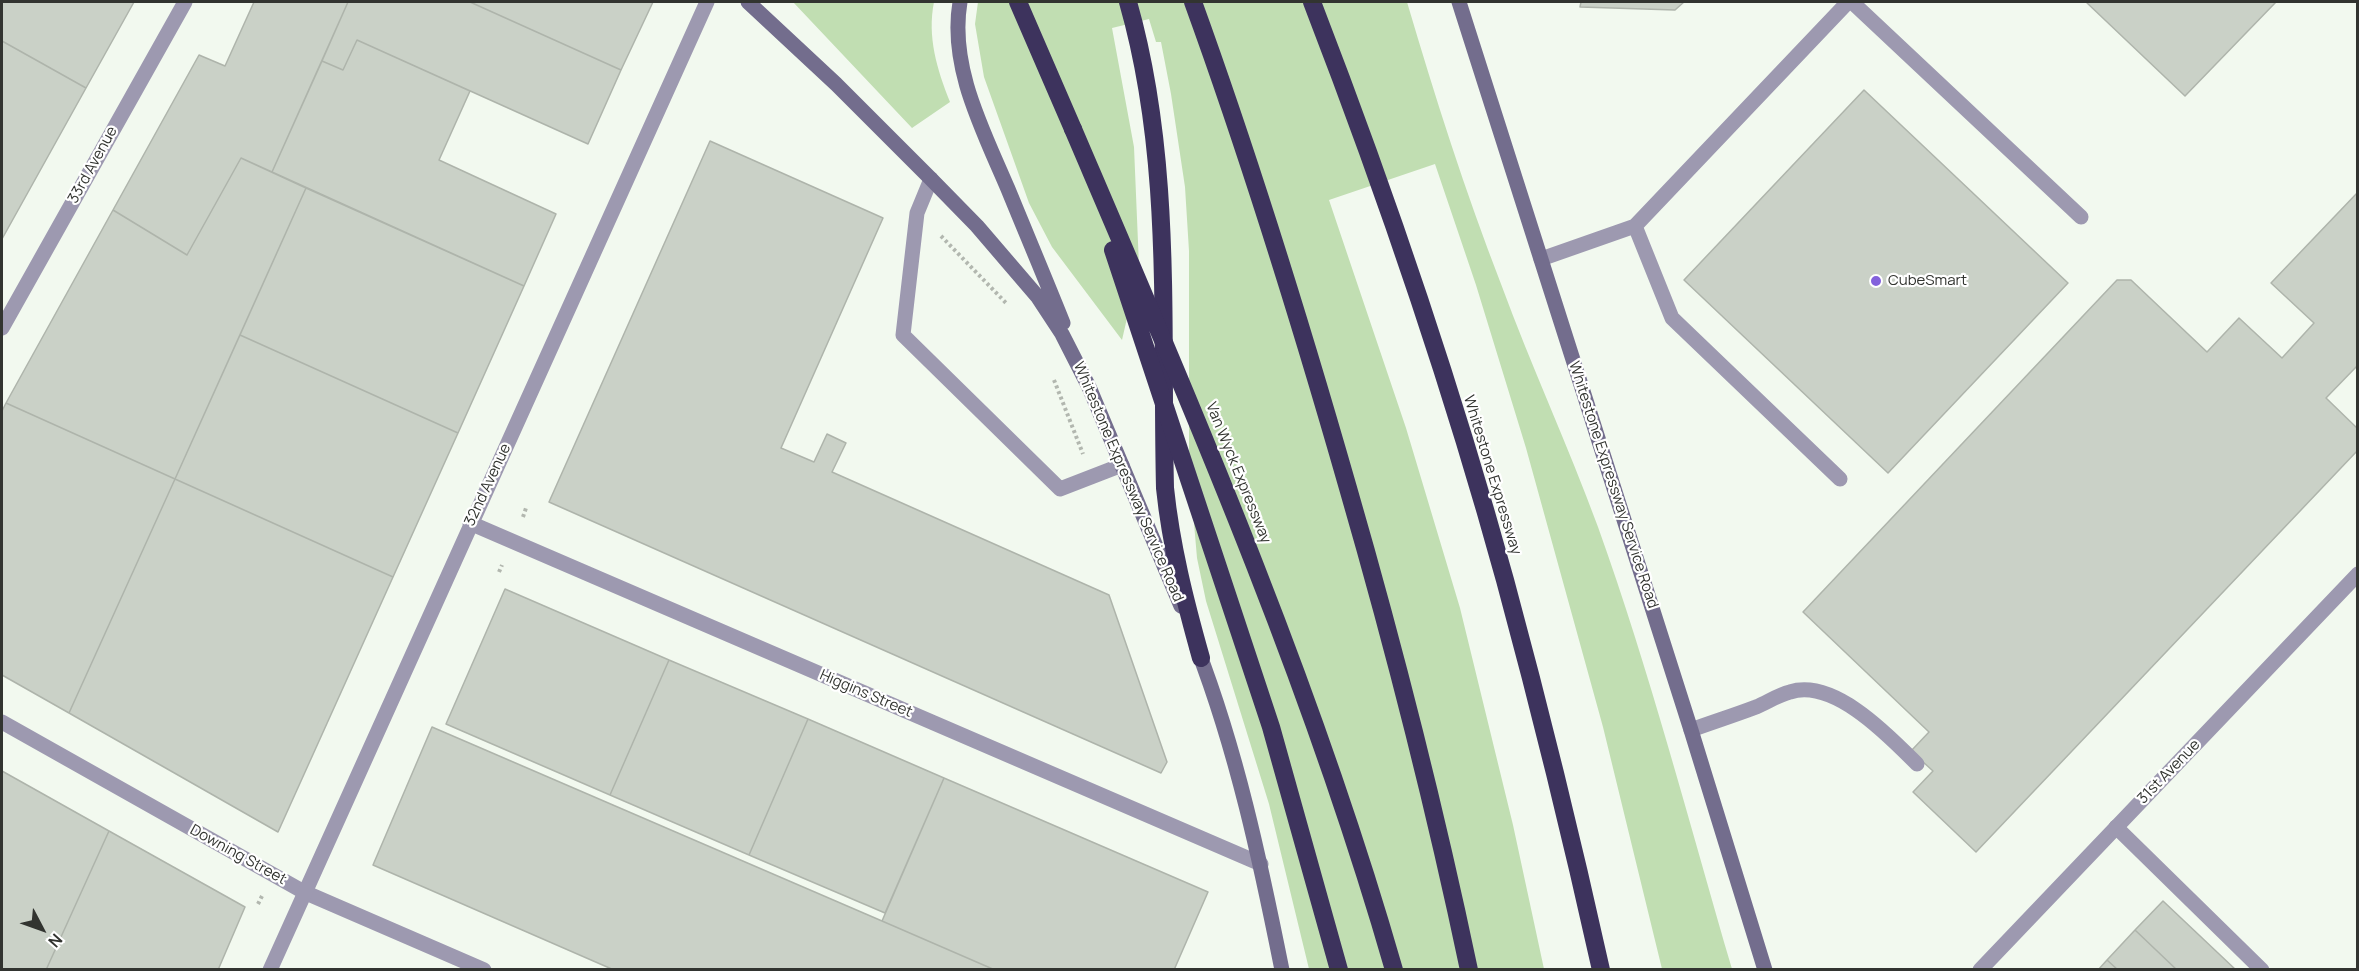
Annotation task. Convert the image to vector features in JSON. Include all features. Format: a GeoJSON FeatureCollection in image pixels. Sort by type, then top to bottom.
{"type":"FeatureCollection","features":[{"type":"Feature","properties":{"kind":"highway","name":"Van Wyck Expressway"},"geometry":{"type":"LineString","coordinates":[[1018,2],[1197,419],[1269,597],[1344,807],[1394,969]]}},
{"type":"Feature","properties":{"kind":"highway"},"geometry":{"type":"LineString","coordinates":[[1128,2],[1150,105],[1159,193],[1167,514],[1180,584],[1201,658]]}},
{"type":"Feature","properties":{"kind":"highway"},"geometry":{"type":"LineString","coordinates":[[1192,2],[1266,215],[1346,479],[1374,577],[1439,833],[1469,969]]}},
{"type":"Feature","properties":{"kind":"highway","name":"Whitestone Expressway"},"geometry":{"type":"LineString","coordinates":[[1312,2],[1379,183],[1455,412],[1505,579],[1553,763],[1601,969]]}},
{"type":"Feature","properties":{"kind":"highway"},"geometry":{"type":"LineString","coordinates":[[1073,129],[1271,727],[1339,969]]}},
{"type":"Feature","properties":{"kind":"main road","name":"Whitestone Expressway Service Road"},"geometry":{"type":"LineString","coordinates":[[748,2],[844,92],[931,179],[1037,296],[1062,334],[1089,387],[1201,658],[1233,755],[1261,864],[1282,969]]}},
{"type":"Feature","properties":{"kind":"main road"},"geometry":{"type":"LineString","coordinates":[[960,2],[958,48],[976,112],[1089,387]]}},
{"type":"Feature","properties":{"kind":"main road","name":"Whitestone Expressway Service Road"},"geometry":{"type":"LineString","coordinates":[[1459,5],[1765,969]]}},
{"type":"Feature","properties":{"kind":"street","name":"33rd Avenue"},"geometry":{"type":"LineString","coordinates":[[2,328],[185,2]]}},
{"type":"Feature","properties":{"kind":"street","name":"32nd Avenue"},"geometry":{"type":"LineString","coordinates":[[270,969],[707,2]]}},
{"type":"Feature","properties":{"kind":"street"},"geometry":{"type":"LineString","coordinates":[[1541,259],[1635,226],[1850,2],[2081,217]]}},
{"type":"Feature","properties":{"kind":"street"},"geometry":{"type":"LineString","coordinates":[[931,179],[917,213],[903,335],[1060,489],[1122,465]]}},
{"type":"Feature","properties":{"kind":"street"},"geometry":{"type":"LineString","coordinates":[[1635,226],[1672,318],[1840,479]]}},
{"type":"Feature","properties":{"kind":"street","name":"Higgins Street"},"geometry":{"type":"LineString","coordinates":[[470,523],[1261,864]]}},
{"type":"Feature","properties":{"kind":"street","name":"31st Avenue"},"geometry":{"type":"LineString","coordinates":[[1980,969],[2358,574]]}},
{"type":"Feature","properties":{"kind":"street"},"geometry":{"type":"LineString","coordinates":[[1691,730],[1758,706],[1791,691],[1817,691],[1837,699],[1880,728],[1917,764]]}},
{"type":"Feature","properties":{"kind":"street","name":"Downing Street"},"geometry":{"type":"LineString","coordinates":[[2,722],[304,892],[484,969]]}},
{"type":"Feature","properties":{"kind":"street"},"geometry":{"type":"LineString","coordinates":[[2116,827],[2262,969]]}},
{"type":"Feature","properties":{"kind":"path"},"geometry":{"type":"LineString","coordinates":[[936,231],[1011,308]]}},
{"type":"Feature","properties":{"kind":"path"},"geometry":{"type":"LineString","coordinates":[[1052,375],[1085,457]]}},
{"type":"Feature","properties":{"kind":"path"},"geometry":{"type":"LineString","coordinates":[[523,517],[526,508]]}},
{"type":"Feature","properties":{"kind":"path"},"geometry":{"type":"LineString","coordinates":[[499,572],[502,565]]}},
{"type":"Feature","properties":{"kind":"path"},"geometry":{"type":"LineString","coordinates":[[258,904],[262,896]]}},
{"type":"Feature","properties":{"kind":"green space"},"geometry":{"type":"Polygon","coordinates":[[[793,2],[934,2],[932,28],[934,53],[950,102],[912,128],[793,2]]]}},
{"type":"Feature","properties":{"kind":"green space"},"geometry":{"type":"Polygon","coordinates":[[[978,2],[1407,2],[1475,214],[1598,527],[1617,582],[1652,692],[1732,969],[1662,969],[1603,727],[1526,448],[1476,285],[1435,164],[1329,200],[1406,428],[1460,608],[1513,825],[1544,969],[1309,969],[1269,804],[1206,601],[1197,558],[1189,465],[1189,251],[1185,187],[1161,42],[1156,42],[1149,19],[1112,28],[1134,147],[1139,266],[1122,340],[1052,247],[1029,203],[984,77],[975,24],[978,2]]]}},
{"type":"Feature","properties":{"kind":"building"},"geometry":{"type":"Polygon","coordinates":[[[2,2],[134,2],[86,88],[2,41],[2,2]]]}},
{"type":"Feature","properties":{"kind":"building"},"geometry":{"type":"Polygon","coordinates":[[[254,2],[348,2],[272,172],[241,158],[187,255],[113,210],[199,55],[225,66],[254,2]]]}},
{"type":"Feature","properties":{"kind":"building"},"geometry":{"type":"Polygon","coordinates":[[[348,2],[470,2],[621,70],[588,144],[357,40],[343,70],[322,61],[348,2]]]}},
{"type":"Feature","properties":{"kind":"building"},"geometry":{"type":"Polygon","coordinates":[[[470,2],[653,2],[621,70],[470,2]]]}},
{"type":"Feature","properties":{"kind":"building"},"geometry":{"type":"Polygon","coordinates":[[[1581,2],[1684,2],[1675,10],[1580,7],[1581,2]]]}},
{"type":"Feature","properties":{"kind":"building"},"geometry":{"type":"Polygon","coordinates":[[[2086,2],[2276,2],[2185,96],[2086,2]]]}},
{"type":"Feature","properties":{"kind":"building"},"geometry":{"type":"Polygon","coordinates":[[[357,40],[470,91],[439,160],[556,214],[524,286],[272,172],[322,61],[343,70],[357,40]]]}},
{"type":"Feature","properties":{"kind":"building"},"geometry":{"type":"Polygon","coordinates":[[[2,41],[86,88],[2,239],[2,41]]]}},
{"type":"Feature","properties":{"kind":"building","name":"CubeSmart"},"geometry":{"type":"Polygon","coordinates":[[[1864,90],[2068,283],[1888,473],[1684,280],[1864,90]]]}},
{"type":"Feature","properties":{"kind":"building"},"geometry":{"type":"Polygon","coordinates":[[[710,141],[883,218],[781,448],[814,462],[827,434],[846,443],[832,472],[1109,595],[1167,762],[1161,773],[549,502],[710,141]]]}},
{"type":"Feature","properties":{"kind":"building"},"geometry":{"type":"Polygon","coordinates":[[[241,158],[306,188],[175,479],[6,403],[113,210],[187,255],[241,158]]]}},
{"type":"Feature","properties":{"kind":"building"},"geometry":{"type":"Polygon","coordinates":[[[306,188],[524,286],[458,433],[240,335],[306,188]]]}},
{"type":"Feature","properties":{"kind":"building"},"geometry":{"type":"Polygon","coordinates":[[[2358,192],[2358,365],[2326,398],[2358,429],[2358,450],[1976,852],[1913,792],[1933,771],[1911,751],[1929,732],[1803,612],[2117,280],[2131,280],[2207,352],[2239,318],[2282,358],[2314,323],[2271,283],[2358,192]]]}},
{"type":"Feature","properties":{"kind":"building"},"geometry":{"type":"Polygon","coordinates":[[[240,335],[458,433],[393,577],[175,479],[240,335]]]}},
{"type":"Feature","properties":{"kind":"building"},"geometry":{"type":"Polygon","coordinates":[[[6,403],[175,479],[69,713],[2,675],[2,411],[6,403]]]}},
{"type":"Feature","properties":{"kind":"building"},"geometry":{"type":"Polygon","coordinates":[[[175,479],[393,577],[278,832],[69,713],[175,479]]]}},
{"type":"Feature","properties":{"kind":"building"},"geometry":{"type":"Polygon","coordinates":[[[505,589],[669,660],[610,795],[446,724],[505,589]]]}},
{"type":"Feature","properties":{"kind":"building"},"geometry":{"type":"Polygon","coordinates":[[[669,660],[808,719],[749,855],[610,795],[669,660]]]}},
{"type":"Feature","properties":{"kind":"building"},"geometry":{"type":"Polygon","coordinates":[[[808,719],[944,778],[885,913],[749,855],[808,719]]]}},
{"type":"Feature","properties":{"kind":"building"},"geometry":{"type":"Polygon","coordinates":[[[432,727],[995,970],[614,970],[373,865],[432,727]]]}},
{"type":"Feature","properties":{"kind":"building"},"geometry":{"type":"Polygon","coordinates":[[[2,771],[109,831],[46,970],[2,970],[2,771]]]}},
{"type":"Feature","properties":{"kind":"building"},"geometry":{"type":"Polygon","coordinates":[[[944,778],[1208,892],[1174,970],[995,970],[882,921],[944,778]]]}},
{"type":"Feature","properties":{"kind":"building"},"geometry":{"type":"Polygon","coordinates":[[[109,831],[245,907],[218,970],[46,970],[109,831]]]}},
{"type":"Feature","properties":{"kind":"building"},"geometry":{"type":"Polygon","coordinates":[[[2163,901],[2236,970],[2177,970],[2135,930],[2163,901]]]}},
{"type":"Feature","properties":{"kind":"building"},"geometry":{"type":"Polygon","coordinates":[[[2135,930],[2177,970],[2118,970],[2107,960],[2135,930]]]}},
{"type":"Feature","properties":{"kind":"building"},"geometry":{"type":"Polygon","coordinates":[[[2107,960],[2118,970],[2098,970],[2107,960]]]}},
{"type":"Feature","properties":{"kind":"place","name":"CubeSmart"},"geometry":{"type":"Point","coordinates":[1876,281]}}]}
